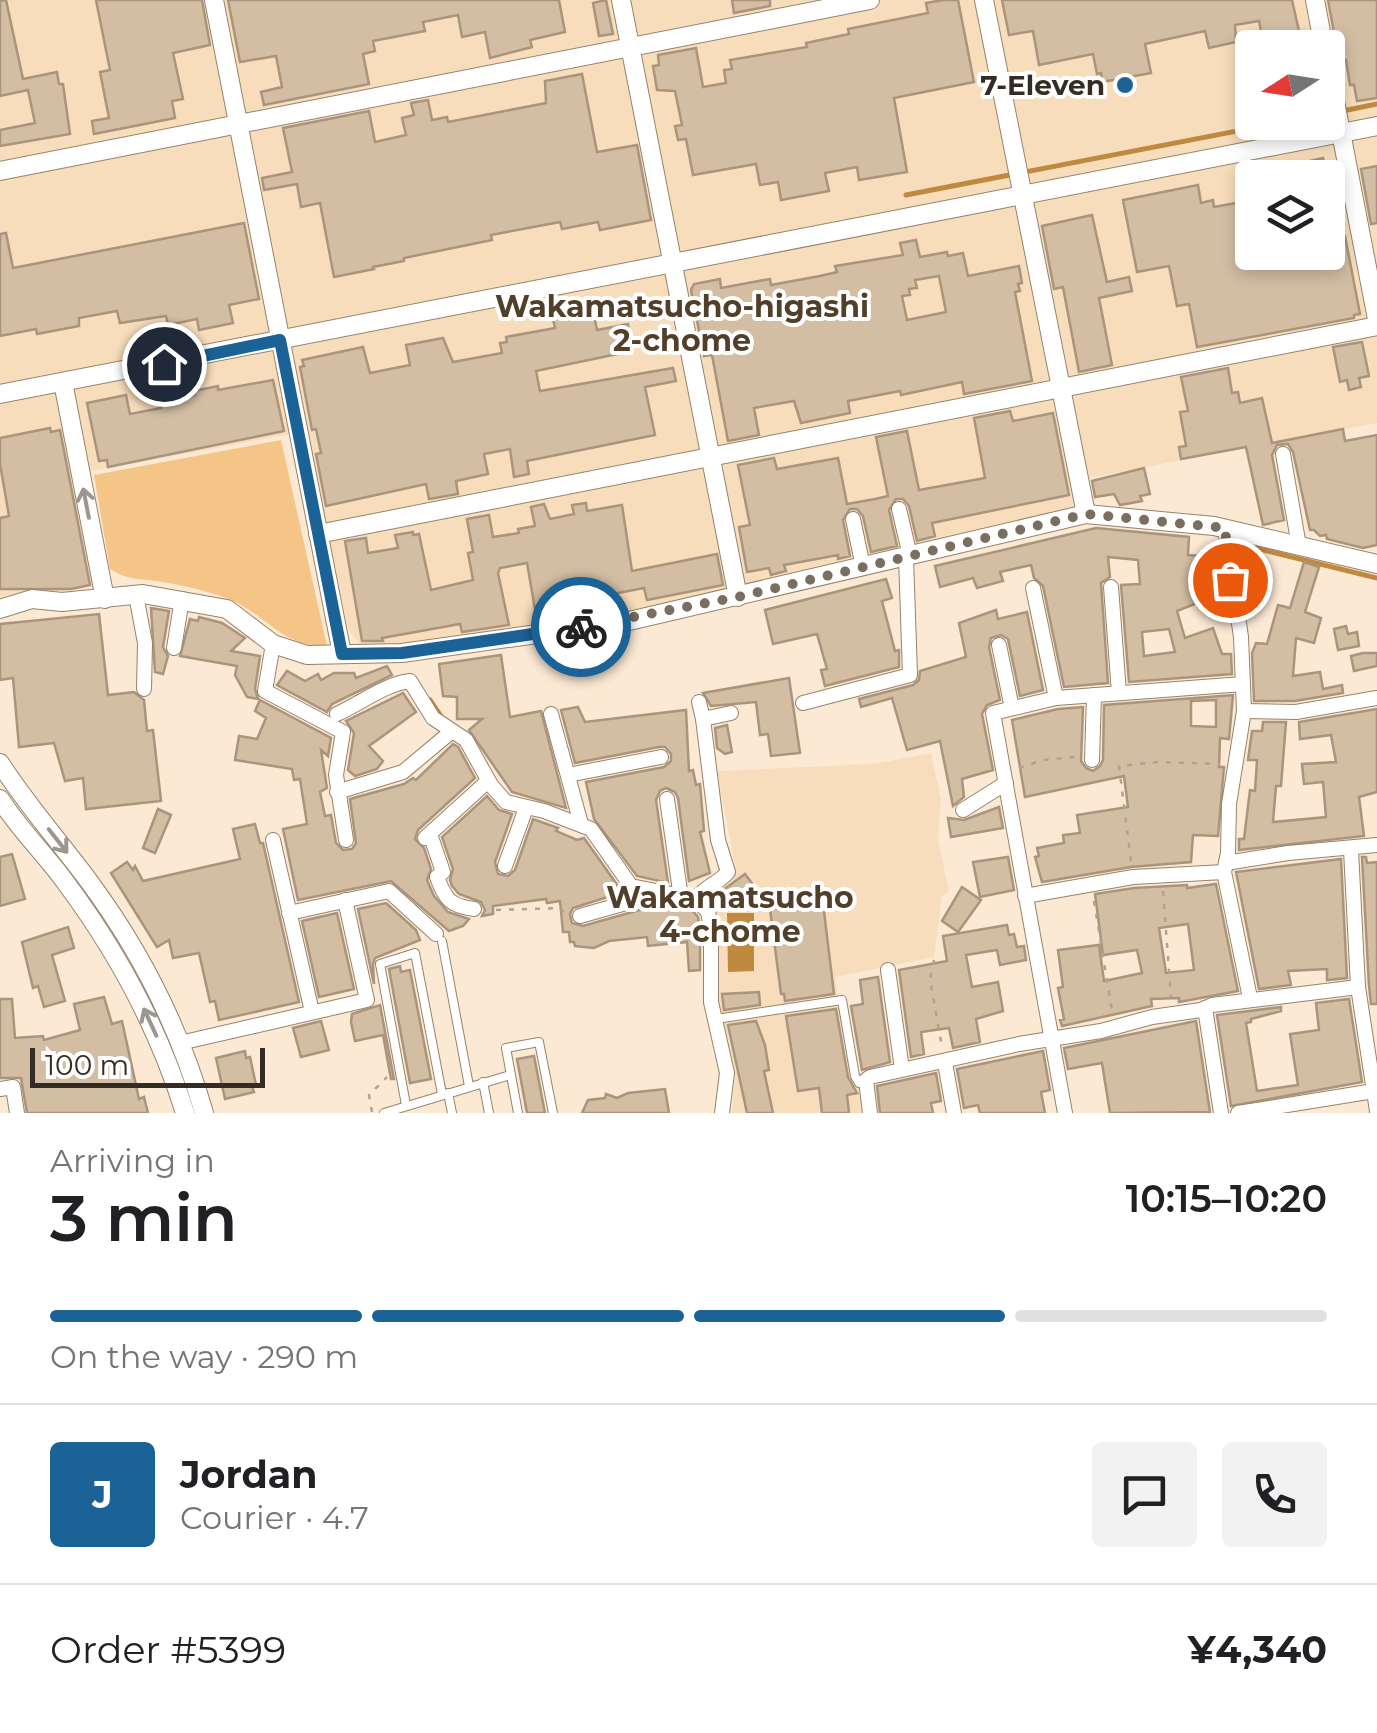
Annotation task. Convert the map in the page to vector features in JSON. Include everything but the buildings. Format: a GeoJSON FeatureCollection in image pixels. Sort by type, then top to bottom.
{"type":"FeatureCollection","features":[{"type":"Feature","properties":{"kind":"street"},"geometry":{"type":"LineString","coordinates":[[214,0],[342,654]]}},
{"type":"Feature","properties":{"kind":"street"},"geometry":{"type":"LineString","coordinates":[[621,0],[738,597]]}},
{"type":"Feature","properties":{"kind":"street"},"geometry":{"type":"LineString","coordinates":[[0,171],[870,0]]}},
{"type":"Feature","properties":{"kind":"street"},"geometry":{"type":"LineString","coordinates":[[984,0],[1086,514]]}},
{"type":"Feature","properties":{"kind":"street"},"geometry":{"type":"LineString","coordinates":[[1315,0],[1321,30]]}},
{"type":"Feature","properties":{"kind":"street"},"geometry":{"type":"LineString","coordinates":[[1345,132],[1377,126]]}},
{"type":"Feature","properties":{"kind":"street"},"geometry":{"type":"LineString","coordinates":[[0,394],[1305,140]]}},
{"type":"Feature","properties":{"kind":"street"},"geometry":{"type":"LineString","coordinates":[[318,534],[1377,323],[1342,140]]}},
{"type":"Feature","properties":{"kind":"street"},"geometry":{"type":"LineString","coordinates":[[63,382],[105,599]]}},
{"type":"Feature","properties":{"kind":"street"},"geometry":{"type":"LineString","coordinates":[[1283,454],[1300,546]]}},
{"type":"Feature","properties":{"kind":"street"},"geometry":{"type":"LineString","coordinates":[[803,703],[910,675],[907,562],[899,509]]}},
{"type":"Feature","properties":{"kind":"street"},"geometry":{"type":"LineString","coordinates":[[0,610],[32,599],[62,602],[136,594],[227,609],[273,644],[307,656],[402,653],[629,621],[863,567],[907,562],[1086,514],[1300,546],[1377,564]]}},
{"type":"Feature","properties":{"kind":"street"},"geometry":{"type":"LineString","coordinates":[[853,519],[863,567]]}},
{"type":"Feature","properties":{"kind":"street"},"geometry":{"type":"LineString","coordinates":[[1225,534],[1241,637],[1244,711],[1229,804],[1225,868],[1250,998]]}},
{"type":"Feature","properties":{"kind":"street"},"geometry":{"type":"LineString","coordinates":[[1110,587],[1120,693]]}},
{"type":"Feature","properties":{"kind":"street"},"geometry":{"type":"LineString","coordinates":[[1033,588],[1056,698]]}},
{"type":"Feature","properties":{"kind":"street"},"geometry":{"type":"LineString","coordinates":[[136,594],[145,644],[144,689]]}},
{"type":"Feature","properties":{"kind":"street"},"geometry":{"type":"LineString","coordinates":[[174,648],[182,599]]}},
{"type":"Feature","properties":{"kind":"street"},"geometry":{"type":"LineString","coordinates":[[273,644],[266,691],[343,732],[336,775],[346,840]]}},
{"type":"Feature","properties":{"kind":"street"},"geometry":{"type":"LineString","coordinates":[[998,644],[1012,708]]}},
{"type":"Feature","properties":{"kind":"street"},"geometry":{"type":"LineString","coordinates":[[338,714],[393,683],[410,681],[433,718],[466,740],[488,781],[506,802],[591,828],[631,886],[688,898],[708,912],[712,1002],[727,1073],[722,1113]]}},
{"type":"Feature","properties":{"kind":"street"},"geometry":{"type":"LineString","coordinates":[[814,682],[819,698]]}},
{"type":"Feature","properties":{"kind":"street"},"geometry":{"type":"LineString","coordinates":[[1065,1113],[994,712],[1056,698],[1243,684]]}},
{"type":"Feature","properties":{"kind":"street"},"geometry":{"type":"LineString","coordinates":[[1092,760],[1094,694]]}},
{"type":"Feature","properties":{"kind":"street"},"geometry":{"type":"LineString","coordinates":[[1244,711],[1296,712],[1377,698]]}},
{"type":"Feature","properties":{"kind":"street"},"geometry":{"type":"LineString","coordinates":[[688,898],[722,880],[728,872],[711,841],[699,702]]}},
{"type":"Feature","properties":{"kind":"street"},"geometry":{"type":"LineString","coordinates":[[703,719],[731,712]]}},
{"type":"Feature","properties":{"kind":"street"},"geometry":{"type":"LineString","coordinates":[[551,714],[581,824]]}},
{"type":"Feature","properties":{"kind":"street"},"geometry":{"type":"LineString","coordinates":[[337,792],[403,772],[452,731]]}},
{"type":"Feature","properties":{"kind":"street"},"geometry":{"type":"LineString","coordinates":[[568,774],[662,756]]}},
{"type":"Feature","properties":{"kind":"street"},"geometry":{"type":"LineString","coordinates":[[0,763],[132,946],[180,1043],[204,1113]]}},
{"type":"Feature","properties":{"kind":"street"},"geometry":{"type":"LineString","coordinates":[[963,810],[984,805],[1005,779]]}},
{"type":"Feature","properties":{"kind":"street"},"geometry":{"type":"LineString","coordinates":[[474,910],[450,904],[444,897],[437,877],[443,872],[427,836],[488,781]]}},
{"type":"Feature","properties":{"kind":"street"},"geometry":{"type":"LineString","coordinates":[[0,798],[65,881],[113,952],[166,1055],[184,1113]]}},
{"type":"Feature","properties":{"kind":"street"},"geometry":{"type":"LineString","coordinates":[[667,799],[688,898]]}},
{"type":"Feature","properties":{"kind":"street"},"geometry":{"type":"LineString","coordinates":[[505,866],[526,808]]}},
{"type":"Feature","properties":{"kind":"street"},"geometry":{"type":"LineString","coordinates":[[273,840],[312,1012]]}},
{"type":"Feature","properties":{"kind":"street"},"geometry":{"type":"LineString","coordinates":[[1025,896],[1225,868],[1288,853],[1377,845]]}},
{"type":"Feature","properties":{"kind":"street"},"geometry":{"type":"LineString","coordinates":[[1350,850],[1358,988],[1377,1111]]}},
{"type":"Feature","properties":{"kind":"street"},"geometry":{"type":"LineString","coordinates":[[290,913],[390,891],[439,938]]}},
{"type":"Feature","properties":{"kind":"street"},"geometry":{"type":"LineString","coordinates":[[580,916],[640,899],[646,891]]}},
{"type":"Feature","properties":{"kind":"street"},"geometry":{"type":"LineString","coordinates":[[180,1043],[367,1000],[346,900]]}},
{"type":"Feature","properties":{"kind":"street"},"geometry":{"type":"LineString","coordinates":[[888,970],[902,1069]]}},
{"type":"Feature","properties":{"kind":"street"},"geometry":{"type":"LineString","coordinates":[[870,1113],[866,1080],[902,1069],[1250,998],[1358,988]]}},
{"type":"Feature","properties":{"kind":"street"},"geometry":{"type":"LineString","coordinates":[[1204,1008],[1221,1113]]}},
{"type":"Feature","properties":{"kind":"street"},"geometry":{"type":"LineString","coordinates":[[945,1063],[954,1113]]}},
{"type":"Feature","properties":{"kind":"street"},"geometry":{"type":"LineString","coordinates":[[0,1089],[13,1087],[17,1113]]}},
{"type":"Feature","properties":{"kind":"street"},"geometry":{"type":"LineString","coordinates":[[1238,1113],[1374,1091]]}},
{"type":"Feature","properties":{"kind":"lane"},"geometry":{"type":"LineString","coordinates":[[439,938],[469,1086]]}},
{"type":"Feature","properties":{"kind":"lane"},"geometry":{"type":"LineString","coordinates":[[406,1104],[380,964],[415,953],[444,1093],[452,1113]]}},
{"type":"Feature","properties":{"kind":"lane"},"geometry":{"type":"LineString","coordinates":[[716,1019],[842,1000],[855,1076],[859,1083],[866,1080]]}},
{"type":"Feature","properties":{"kind":"lane"},"geometry":{"type":"LineString","coordinates":[[518,1113],[506,1048],[539,1042],[554,1113]]}},
{"type":"Feature","properties":{"kind":"lane"},"geometry":{"type":"LineString","coordinates":[[384,1113],[510,1075]]}},
{"type":"Feature","properties":{"kind":"lane"},"geometry":{"type":"LineString","coordinates":[[484,1082],[489,1113]]}},
{"type":"Feature","properties":{"kind":"lane"},"geometry":{"type":"LineString","coordinates":[[418,1101],[421,1113]]}},
{"type":"Feature","properties":{"kind":"path"},"geometry":{"type":"LineString","coordinates":[[1005,779],[1043,760],[1062,757],[1119,766],[1158,762],[1237,764]]}},
{"type":"Feature","properties":{"kind":"path"},"geometry":{"type":"LineString","coordinates":[[1119,766],[1133,878]]}},
{"type":"Feature","properties":{"kind":"path"},"geometry":{"type":"LineString","coordinates":[[1161,878],[1173,1014]]}},
{"type":"Feature","properties":{"kind":"path"},"geometry":{"type":"LineString","coordinates":[[1091,884],[1115,1028]]}},
{"type":"Feature","properties":{"kind":"path"},"geometry":{"type":"LineString","coordinates":[[496,910],[561,908],[566,916],[580,916]]}},
{"type":"Feature","properties":{"kind":"path"},"geometry":{"type":"LineString","coordinates":[[934,960],[930,979],[945,1063]]}},
{"type":"Feature","properties":{"kind":"path"},"geometry":{"type":"LineString","coordinates":[[372,1113],[369,1094],[388,1075]]}},
{"type":"Feature","properties":{"kind":"shaded area"},"geometry":{"type":"Polygon","coordinates":[[[0,0],[1377,0],[1377,423],[1088,478],[1093,509],[624,617],[364,650],[348,629],[307,431],[81,473],[100,585],[0,601],[0,0]]]}},
{"type":"Feature","properties":{"kind":"shaded area"},"geometry":{"type":"Polygon","coordinates":[[[281,440],[327,646],[296,641],[223,597],[129,577],[110,569],[94,475],[281,440]]]}},
{"type":"Feature","properties":{"kind":"shaded area"},"geometry":{"type":"Polygon","coordinates":[[[931,753],[941,800],[938,839],[949,891],[942,896],[934,957],[835,977],[851,1079],[859,1091],[862,1113],[732,1113],[735,1075],[718,1004],[718,924],[708,897],[736,869],[717,771],[874,764],[931,753]]]}},
{"type":"Feature","properties":{"kind":"shaded area"},"geometry":{"type":"Polygon","coordinates":[[[727,913],[754,913],[754,971],[728,972],[727,913]]]}},
{"type":"Feature","properties":{"kind":"waterway"},"geometry":{"type":"LineString","coordinates":[[1345,111],[1377,104]]}},
{"type":"Feature","properties":{"kind":"waterway"},"geometry":{"type":"LineString","coordinates":[[906,195],[1235,131]]}},
{"type":"Feature","properties":{"kind":"waterway"},"geometry":{"type":"LineString","coordinates":[[1231,542],[1377,578]]}},
{"type":"Feature","properties":{"kind":"waterway"},"geometry":{"type":"LineString","coordinates":[[430,700],[442,718]]}},
{"type":"Feature","properties":{"kind":"waterway"},"geometry":{"type":"LineString","coordinates":[[593,825],[600,828],[611,847]]}},
{"type":"Feature","properties":{"kind":"way so far"},"geometry":{"type":"LineString","coordinates":[[581,627],[629,621],[738,597],[1086,514],[1225,528],[1230,580]]}},
{"type":"Feature","properties":{"kind":"place","name":"7-Eleven"},"geometry":{"type":"Point","coordinates":[1125,85]}},
{"type":"Feature","properties":{"kind":"district","name":"Wakamatsucho-higashi 2-chome"},"geometry":{"type":"Point","coordinates":[682,323]}},
{"type":"Feature","properties":{"kind":"district","name":"Wakamatsucho 4-chome"},"geometry":{"type":"Point","coordinates":[730,914]}},
{"type":"Feature","properties":{"kind":"route"},"geometry":{"type":"LineString","coordinates":[[164,364],[280,340],[342,654],[402,653],[581,627]]}}]}
